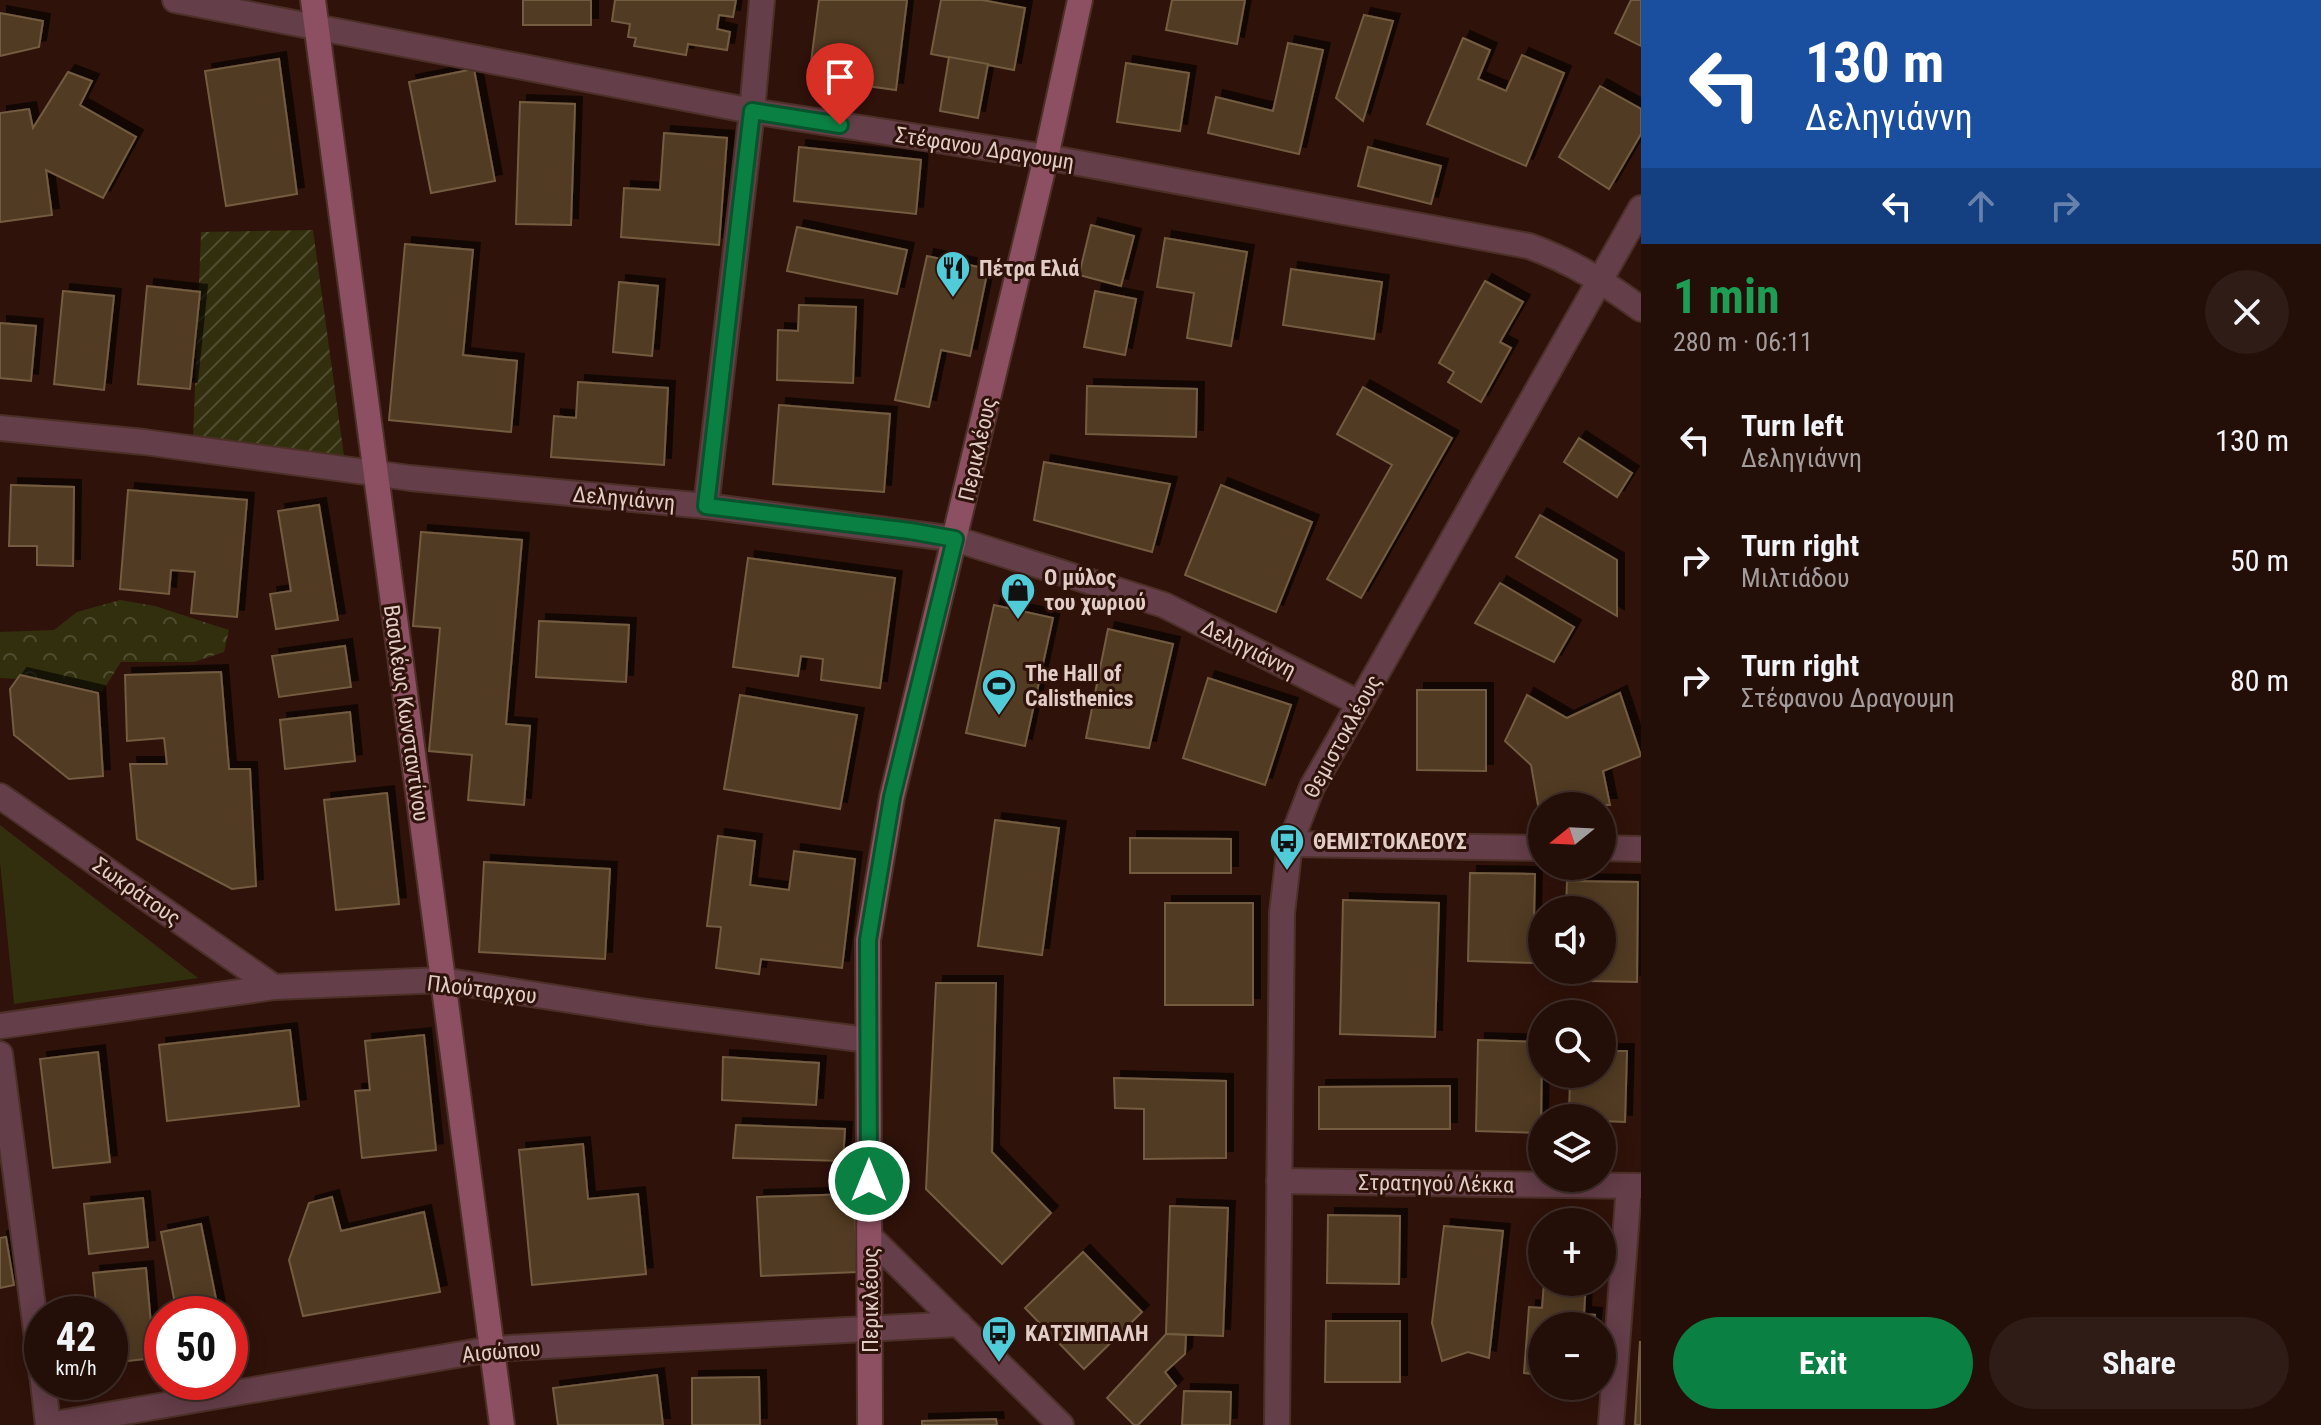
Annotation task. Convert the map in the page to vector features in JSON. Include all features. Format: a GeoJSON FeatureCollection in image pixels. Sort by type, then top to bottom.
{"type":"FeatureCollection","features":[{"type":"Feature","properties":{"kind":"main road","name":"Βασιλέως Κωνσταντίνου"},"geometry":{"type":"LineString","coordinates":[[313,0],[502,1425]]}},
{"type":"Feature","properties":{"kind":"main road","name":"Περικλέους"},"geometry":{"type":"LineString","coordinates":[[870,1425],[868,940],[872,909],[892,797],[1046,157],[1080,0]]}},
{"type":"Feature","properties":{"kind":"street","name":"Στέφανου Δραγουμη"},"geometry":{"type":"LineString","coordinates":[[175,0],[752,111],[1046,157],[1529,246],[1566,260],[1601,279],[1641,309]]}},
{"type":"Feature","properties":{"kind":"street"},"geometry":{"type":"LineString","coordinates":[[706,506],[762,0]]}},
{"type":"Feature","properties":{"kind":"street","name":"Θεμιστοκλέους"},"geometry":{"type":"LineString","coordinates":[[1277,1425],[1282,913],[1290,844],[1312,787],[1641,208]]}},
{"type":"Feature","properties":{"kind":"street","name":"Δεληγιάννη"},"geometry":{"type":"LineString","coordinates":[[0,428],[144,442],[375,474],[706,506],[955,539],[1164,605],[1359,703]]}},
{"type":"Feature","properties":{"kind":"street","name":"Σωκράτους"},"geometry":{"type":"LineString","coordinates":[[0,796],[274,987]]}},
{"type":"Feature","properties":{"kind":"street"},"geometry":{"type":"LineString","coordinates":[[1290,844],[1528,848]]}},
{"type":"Feature","properties":{"kind":"street"},"geometry":{"type":"LineString","coordinates":[[1616,848],[1641,849]]}},
{"type":"Feature","properties":{"kind":"street","name":"Πλούταρχου"},"geometry":{"type":"LineString","coordinates":[[0,1026],[274,987],[442,980],[647,1012],[868,1040]]}},
{"type":"Feature","properties":{"kind":"street"},"geometry":{"type":"LineString","coordinates":[[0,1054],[31,1296]]}},
{"type":"Feature","properties":{"kind":"street","name":"Στρατηγού Λέκκα"},"geometry":{"type":"LineString","coordinates":[[1279,1181],[1635,1186]]}},
{"type":"Feature","properties":{"kind":"street"},"geometry":{"type":"LineString","coordinates":[[1611,1425],[1635,1186]]}},
{"type":"Feature","properties":{"kind":"street"},"geometry":{"type":"LineString","coordinates":[[870,1237],[1061,1425]]}},
{"type":"Feature","properties":{"kind":"street","name":"Αισώπου"},"geometry":{"type":"LineString","coordinates":[[49,1425],[491,1349],[959,1324]]}},
{"type":"Feature","properties":{"kind":"street"},"geometry":{"type":"LineString","coordinates":[[45,1400],[49,1425]]}},
{"type":"Feature","properties":{"kind":"green space"},"geometry":{"type":"Polygon","coordinates":[[[313,230],[344,456],[193,439],[201,232],[313,230]]]}},
{"type":"Feature","properties":{"kind":"green space"},"geometry":{"type":"Polygon","coordinates":[[[120,600],[155,606],[229,630],[224,652],[194,662],[121,662],[102,692],[54,681],[0,678],[0,632],[54,630],[77,612],[120,600]]]}},
{"type":"Feature","properties":{"kind":"green space"},"geometry":{"type":"Polygon","coordinates":[[[0,825],[198,978],[14,1004],[0,862],[0,825]]]}},
{"type":"Feature","properties":{"kind":"building"},"geometry":{"type":"Polygon","coordinates":[[[523,0],[591,0],[591,25],[523,25],[523,0]]]}},
{"type":"Feature","properties":{"kind":"building"},"geometry":{"type":"Polygon","coordinates":[[[615,0],[736,0],[733,17],[719,15],[717,29],[730,32],[727,50],[688,44],[686,55],[634,46],[636,38],[628,37],[630,24],[612,21],[615,0]]]}},
{"type":"Feature","properties":{"kind":"building"},"geometry":{"type":"Polygon","coordinates":[[[819,0],[907,0],[896,90],[809,78],[819,0]]]}},
{"type":"Feature","properties":{"kind":"building"},"geometry":{"type":"Polygon","coordinates":[[[941,0],[982,0],[1025,8],[1014,70],[931,54],[941,0]]]}},
{"type":"Feature","properties":{"kind":"building"},"geometry":{"type":"Polygon","coordinates":[[[1172,0],[1245,0],[1237,44],[1166,30],[1172,0]]]}},
{"type":"Feature","properties":{"kind":"building"},"geometry":{"type":"Polygon","coordinates":[[[1631,0],[1641,0],[1641,46],[1615,33],[1631,0]]]}},
{"type":"Feature","properties":{"kind":"building"},"geometry":{"type":"Polygon","coordinates":[[[0,13],[43,21],[39,47],[0,56],[0,13]]]}},
{"type":"Feature","properties":{"kind":"building"},"geometry":{"type":"Polygon","coordinates":[[[1364,15],[1393,21],[1363,121],[1336,98],[1364,15]]]}},
{"type":"Feature","properties":{"kind":"building"},"geometry":{"type":"Polygon","coordinates":[[[1463,38],[1490,50],[1478,79],[1506,91],[1522,55],[1564,73],[1526,166],[1427,124],[1463,38]]]}},
{"type":"Feature","properties":{"kind":"building"},"geometry":{"type":"Polygon","coordinates":[[[1288,43],[1323,50],[1299,154],[1208,133],[1216,97],[1273,111],[1288,43]]]}},
{"type":"Feature","properties":{"kind":"building"},"geometry":{"type":"Polygon","coordinates":[[[949,57],[988,64],[978,118],[940,111],[949,57]]]}},
{"type":"Feature","properties":{"kind":"building"},"geometry":{"type":"Polygon","coordinates":[[[279,59],[297,194],[226,206],[205,71],[279,59]]]}},
{"type":"Feature","properties":{"kind":"building"},"geometry":{"type":"Polygon","coordinates":[[[1126,63],[1189,73],[1180,131],[1117,122],[1126,63]]]}},
{"type":"Feature","properties":{"kind":"building"},"geometry":{"type":"Polygon","coordinates":[[[474,69],[495,181],[431,193],[409,82],[474,69]]]}},
{"type":"Feature","properties":{"kind":"building"},"geometry":{"type":"Polygon","coordinates":[[[68,72],[92,81],[80,105],[136,137],[103,198],[46,170],[52,215],[0,222],[0,113],[29,109],[33,128],[68,72]]]}},
{"type":"Feature","properties":{"kind":"building"},"geometry":{"type":"Polygon","coordinates":[[[1600,86],[1641,109],[1641,134],[1609,189],[1559,157],[1600,86]]]}},
{"type":"Feature","properties":{"kind":"building"},"geometry":{"type":"Polygon","coordinates":[[[520,102],[575,104],[571,225],[516,224],[520,102]]]}},
{"type":"Feature","properties":{"kind":"building"},"geometry":{"type":"Polygon","coordinates":[[[664,133],[727,138],[719,245],[621,237],[624,188],[660,190],[664,133]]]}},
{"type":"Feature","properties":{"kind":"building"},"geometry":{"type":"Polygon","coordinates":[[[799,147],[921,160],[916,214],[794,201],[799,147]]]}},
{"type":"Feature","properties":{"kind":"building"},"geometry":{"type":"Polygon","coordinates":[[[1368,147],[1441,166],[1431,204],[1358,186],[1368,147]]]}},
{"type":"Feature","properties":{"kind":"building"},"geometry":{"type":"Polygon","coordinates":[[[1091,225],[1134,236],[1121,286],[1079,275],[1091,225]]]}},
{"type":"Feature","properties":{"kind":"building"},"geometry":{"type":"Polygon","coordinates":[[[797,227],[907,250],[897,294],[787,271],[797,227]]]}},
{"type":"Feature","properties":{"kind":"building"},"geometry":{"type":"Polygon","coordinates":[[[1165,238],[1247,252],[1231,346],[1187,338],[1194,293],[1157,287],[1165,238]]]}},
{"type":"Feature","properties":{"kind":"building"},"geometry":{"type":"Polygon","coordinates":[[[405,244],[473,250],[463,355],[517,361],[511,432],[389,420],[405,244]]]}},
{"type":"Feature","properties":{"kind":"building"},"geometry":{"type":"Polygon","coordinates":[[[927,256],[988,269],[970,356],[941,350],[929,407],[895,400],[927,256]]]}},
{"type":"Feature","properties":{"kind":"building"},"geometry":{"type":"Polygon","coordinates":[[[1291,269],[1382,282],[1374,339],[1283,325],[1291,269]]]}},
{"type":"Feature","properties":{"kind":"building"},"geometry":{"type":"Polygon","coordinates":[[[1485,281],[1523,302],[1500,342],[1511,348],[1481,402],[1448,382],[1454,372],[1439,363],[1485,281]]]}},
{"type":"Feature","properties":{"kind":"building"},"geometry":{"type":"Polygon","coordinates":[[[619,282],[658,286],[652,356],[613,352],[619,282]]]}},
{"type":"Feature","properties":{"kind":"building"},"geometry":{"type":"Polygon","coordinates":[[[147,286],[200,292],[190,389],[138,384],[147,286]]]}},
{"type":"Feature","properties":{"kind":"building"},"geometry":{"type":"Polygon","coordinates":[[[63,291],[114,296],[104,390],[54,384],[63,291]]]}},
{"type":"Feature","properties":{"kind":"building"},"geometry":{"type":"Polygon","coordinates":[[[1095,291],[1136,299],[1125,355],[1084,347],[1095,291]]]}},
{"type":"Feature","properties":{"kind":"building"},"geometry":{"type":"Polygon","coordinates":[[[799,305],[856,307],[853,383],[777,380],[778,330],[798,331],[799,305]]]}},
{"type":"Feature","properties":{"kind":"building"},"geometry":{"type":"Polygon","coordinates":[[[0,323],[36,326],[31,381],[0,378],[0,323]]]}},
{"type":"Feature","properties":{"kind":"building"},"geometry":{"type":"Polygon","coordinates":[[[578,382],[668,388],[664,465],[551,457],[554,416],[576,418],[578,382]]]}},
{"type":"Feature","properties":{"kind":"building"},"geometry":{"type":"Polygon","coordinates":[[[1087,386],[1197,389],[1196,437],[1086,434],[1087,386]]]}},
{"type":"Feature","properties":{"kind":"building"},"geometry":{"type":"Polygon","coordinates":[[[1363,387],[1452,438],[1361,598],[1327,579],[1392,465],[1337,434],[1363,387]]]}},
{"type":"Feature","properties":{"kind":"building"},"geometry":{"type":"Polygon","coordinates":[[[779,405],[890,414],[884,492],[773,484],[779,405]]]}},
{"type":"Feature","properties":{"kind":"building"},"geometry":{"type":"Polygon","coordinates":[[[1579,438],[1632,473],[1617,497],[1564,462],[1579,438]]]}},
{"type":"Feature","properties":{"kind":"building"},"geometry":{"type":"Polygon","coordinates":[[[1044,462],[1170,484],[1152,552],[1034,520],[1044,462]]]}},
{"type":"Feature","properties":{"kind":"building"},"geometry":{"type":"Polygon","coordinates":[[[11,485],[74,487],[73,566],[37,565],[37,546],[9,546],[11,485]]]}},
{"type":"Feature","properties":{"kind":"building"},"geometry":{"type":"Polygon","coordinates":[[[1221,485],[1312,522],[1276,612],[1185,575],[1221,485]]]}},
{"type":"Feature","properties":{"kind":"building"},"geometry":{"type":"Polygon","coordinates":[[[128,490],[247,500],[237,617],[191,613],[195,572],[171,570],[169,594],[120,589],[128,490]]]}},
{"type":"Feature","properties":{"kind":"building"},"geometry":{"type":"Polygon","coordinates":[[[319,505],[338,620],[276,629],[270,594],[291,591],[278,511],[319,505]]]}},
{"type":"Feature","properties":{"kind":"building"},"geometry":{"type":"Polygon","coordinates":[[[1540,515],[1617,560],[1617,616],[1516,557],[1540,515]]]}},
{"type":"Feature","properties":{"kind":"building"},"geometry":{"type":"Polygon","coordinates":[[[421,532],[522,540],[506,724],[530,726],[524,805],[468,800],[472,755],[429,751],[440,628],[413,626],[421,532]]]}},
{"type":"Feature","properties":{"kind":"building"},"geometry":{"type":"Polygon","coordinates":[[[748,558],[895,578],[880,688],[821,680],[823,659],[801,656],[798,676],[733,667],[748,558]]]}},
{"type":"Feature","properties":{"kind":"building"},"geometry":{"type":"Polygon","coordinates":[[[1500,583],[1574,627],[1554,662],[1475,623],[1500,583]]]}},
{"type":"Feature","properties":{"kind":"building"},"geometry":{"type":"Polygon","coordinates":[[[994,605],[1053,618],[1025,746],[966,733],[994,605]]]}},
{"type":"Feature","properties":{"kind":"building"},"geometry":{"type":"Polygon","coordinates":[[[539,621],[629,625],[626,682],[536,677],[539,621]]]}},
{"type":"Feature","properties":{"kind":"building"},"geometry":{"type":"Polygon","coordinates":[[[1108,629],[1173,644],[1149,748],[1086,738],[1108,629]]]}},
{"type":"Feature","properties":{"kind":"building"},"geometry":{"type":"Polygon","coordinates":[[[345,646],[351,687],[279,697],[272,656],[345,646]]]}},
{"type":"Feature","properties":{"kind":"building"},"geometry":{"type":"Polygon","coordinates":[[[221,672],[229,769],[250,769],[256,886],[232,889],[137,839],[130,764],[167,764],[164,738],[127,741],[125,675],[221,672]]]}},
{"type":"Feature","properties":{"kind":"building"},"geometry":{"type":"Polygon","coordinates":[[[20,675],[98,693],[103,776],[69,779],[14,735],[10,689],[20,675]]]}},
{"type":"Feature","properties":{"kind":"building"},"geometry":{"type":"Polygon","coordinates":[[[1208,678],[1291,705],[1265,785],[1183,758],[1208,678]]]}},
{"type":"Feature","properties":{"kind":"building"},"geometry":{"type":"Polygon","coordinates":[[[1417,690],[1486,690],[1486,771],[1417,770],[1417,690]]]}},
{"type":"Feature","properties":{"kind":"building"},"geometry":{"type":"Polygon","coordinates":[[[1620,693],[1641,756],[1603,771],[1607,792],[1536,792],[1531,765],[1505,741],[1527,695],[1567,718],[1620,693]]]}},
{"type":"Feature","properties":{"kind":"building"},"geometry":{"type":"Polygon","coordinates":[[[740,695],[857,715],[840,809],[724,789],[740,695]]]}},
{"type":"Feature","properties":{"kind":"building"},"geometry":{"type":"Polygon","coordinates":[[[350,712],[355,761],[285,769],[280,720],[350,712]]]}},
{"type":"Feature","properties":{"kind":"building"},"geometry":{"type":"Polygon","coordinates":[[[387,793],[399,904],[336,910],[324,800],[387,793]]]}},
{"type":"Feature","properties":{"kind":"building"},"geometry":{"type":"Polygon","coordinates":[[[995,820],[1059,828],[1042,955],[978,946],[995,820]]]}},
{"type":"Feature","properties":{"kind":"building"},"geometry":{"type":"Polygon","coordinates":[[[718,836],[755,841],[750,885],[789,890],[794,851],[855,859],[842,968],[761,959],[759,974],[716,968],[721,927],[707,926],[718,836]]]}},
{"type":"Feature","properties":{"kind":"building"},"geometry":{"type":"Polygon","coordinates":[[[1130,838],[1231,839],[1231,873],[1130,873],[1130,838]]]}},
{"type":"Feature","properties":{"kind":"building"},"geometry":{"type":"Polygon","coordinates":[[[484,862],[610,869],[605,959],[479,952],[484,862]]]}},
{"type":"Feature","properties":{"kind":"building"},"geometry":{"type":"Polygon","coordinates":[[[1470,873],[1528,874],[1528,880],[1535,880],[1535,896],[1528,896],[1528,963],[1468,961],[1470,873]]]}},
{"type":"Feature","properties":{"kind":"building"},"geometry":{"type":"Polygon","coordinates":[[[1567,881],[1638,882],[1637,982],[1616,982],[1616,896],[1566,896],[1567,881]]]}},
{"type":"Feature","properties":{"kind":"building"},"geometry":{"type":"Polygon","coordinates":[[[1343,900],[1439,903],[1435,1037],[1340,1034],[1343,900]]]}},
{"type":"Feature","properties":{"kind":"building"},"geometry":{"type":"Polygon","coordinates":[[[1165,903],[1253,903],[1253,1005],[1165,1005],[1165,903]]]}},
{"type":"Feature","properties":{"kind":"building"},"geometry":{"type":"Polygon","coordinates":[[[936,983],[996,983],[992,1152],[1051,1213],[1002,1264],[926,1189],[936,983]]]}},
{"type":"Feature","properties":{"kind":"building"},"geometry":{"type":"Polygon","coordinates":[[[290,1030],[299,1106],[167,1121],[159,1045],[290,1030]]]}},
{"type":"Feature","properties":{"kind":"building"},"geometry":{"type":"Polygon","coordinates":[[[424,1035],[436,1150],[362,1158],[355,1091],[370,1090],[365,1041],[424,1035]]]}},
{"type":"Feature","properties":{"kind":"building"},"geometry":{"type":"Polygon","coordinates":[[[1478,1040],[1528,1042],[1528,1088],[1541,1088],[1541,1104],[1528,1104],[1528,1133],[1476,1131],[1478,1040]]]}},
{"type":"Feature","properties":{"kind":"building"},"geometry":{"type":"Polygon","coordinates":[[[1616,1051],[1627,1051],[1625,1122],[1616,1122],[1616,1104],[1569,1104],[1570,1088],[1616,1088],[1616,1051]]]}},
{"type":"Feature","properties":{"kind":"building"},"geometry":{"type":"Polygon","coordinates":[[[98,1052],[110,1162],[53,1168],[40,1059],[98,1052]]]}},
{"type":"Feature","properties":{"kind":"building"},"geometry":{"type":"Polygon","coordinates":[[[723,1057],[819,1063],[816,1105],[722,1100],[723,1057]]]}},
{"type":"Feature","properties":{"kind":"building"},"geometry":{"type":"Polygon","coordinates":[[[1114,1078],[1226,1081],[1226,1158],[1144,1159],[1144,1109],[1115,1108],[1114,1078]]]}},
{"type":"Feature","properties":{"kind":"building"},"geometry":{"type":"Polygon","coordinates":[[[1450,1086],[1450,1129],[1319,1129],[1319,1087],[1450,1086]]]}},
{"type":"Feature","properties":{"kind":"building"},"geometry":{"type":"Polygon","coordinates":[[[736,1125],[845,1129],[843,1161],[733,1158],[736,1125]]]}},
{"type":"Feature","properties":{"kind":"building"},"geometry":{"type":"Polygon","coordinates":[[[583,1144],[588,1199],[638,1194],[646,1274],[532,1285],[519,1150],[583,1144]]]}},
{"type":"Feature","properties":{"kind":"building"},"geometry":{"type":"Polygon","coordinates":[[[854,1194],[858,1272],[761,1276],[757,1197],[854,1194]]]}},
{"type":"Feature","properties":{"kind":"building"},"geometry":{"type":"Polygon","coordinates":[[[332,1197],[341,1231],[424,1212],[440,1292],[303,1316],[289,1260],[309,1203],[332,1197]]]}},
{"type":"Feature","properties":{"kind":"building"},"geometry":{"type":"Polygon","coordinates":[[[143,1198],[148,1247],[89,1254],[84,1204],[143,1198]]]}},
{"type":"Feature","properties":{"kind":"building"},"geometry":{"type":"Polygon","coordinates":[[[1170,1206],[1228,1208],[1223,1336],[1166,1334],[1170,1206]]]}},
{"type":"Feature","properties":{"kind":"building"},"geometry":{"type":"Polygon","coordinates":[[[1328,1215],[1400,1216],[1399,1284],[1327,1283],[1328,1215]]]}},
{"type":"Feature","properties":{"kind":"building"},"geometry":{"type":"Polygon","coordinates":[[[201,1224],[215,1296],[173,1296],[161,1232],[201,1224]]]}},
{"type":"Feature","properties":{"kind":"building"},"geometry":{"type":"Polygon","coordinates":[[[1444,1226],[1503,1231],[1489,1358],[1468,1352],[1442,1361],[1432,1323],[1444,1226]]]}},
{"type":"Feature","properties":{"kind":"building"},"geometry":{"type":"Polygon","coordinates":[[[6,1237],[14,1285],[0,1288],[0,1238],[6,1237]]]}},
{"type":"Feature","properties":{"kind":"building"},"geometry":{"type":"Polygon","coordinates":[[[1083,1252],[1142,1312],[1084,1369],[1025,1308],[1083,1252]]]}},
{"type":"Feature","properties":{"kind":"building"},"geometry":{"type":"Polygon","coordinates":[[[146,1268],[148,1296],[144,1296],[144,1359],[128,1361],[128,1296],[95,1296],[93,1273],[146,1268]]]}},
{"type":"Feature","properties":{"kind":"building"},"geometry":{"type":"Polygon","coordinates":[[[1543,1296],[1585,1296],[1584,1312],[1529,1312],[1529,1307],[1542,1308],[1543,1296]]]}},
{"type":"Feature","properties":{"kind":"building"},"geometry":{"type":"Polygon","coordinates":[[[1528,1320],[1528,1373],[1524,1373],[1528,1320]]]}},
{"type":"Feature","properties":{"kind":"building"},"geometry":{"type":"Polygon","coordinates":[[[1326,1321],[1400,1321],[1400,1382],[1325,1382],[1326,1321]]]}},
{"type":"Feature","properties":{"kind":"building"},"geometry":{"type":"Polygon","coordinates":[[[1166,1334],[1186,1335],[1185,1354],[1165,1372],[1176,1386],[1138,1425],[1134,1425],[1107,1398],[1166,1334]]]}},
{"type":"Feature","properties":{"kind":"building"},"geometry":{"type":"Polygon","coordinates":[[[1640,1341],[1641,1425],[1635,1425],[1640,1341]]]}},
{"type":"Feature","properties":{"kind":"building"},"geometry":{"type":"Polygon","coordinates":[[[657,1375],[663,1425],[558,1425],[553,1388],[657,1375]]]}},
{"type":"Feature","properties":{"kind":"building"},"geometry":{"type":"Polygon","coordinates":[[[759,1377],[760,1425],[692,1425],[692,1378],[759,1377]]]}},
{"type":"Feature","properties":{"kind":"building"},"geometry":{"type":"Polygon","coordinates":[[[1184,1391],[1231,1392],[1230,1425],[1182,1425],[1184,1391]]]}},
{"type":"Feature","properties":{"kind":"building"},"geometry":{"type":"Polygon","coordinates":[[[996,1419],[997,1425],[922,1425],[922,1421],[996,1419]]]}},
{"type":"Feature","properties":{"kind":"place","name":"Πέτρα Ελιά"},"geometry":{"type":"Point","coordinates":[953,299]}},
{"type":"Feature","properties":{"kind":"place","name":"Ο μύλος του χωριού"},"geometry":{"type":"Point","coordinates":[1018,621]}},
{"type":"Feature","properties":{"kind":"place","name":"The Hall of Calisthenics"},"geometry":{"type":"Point","coordinates":[999,717]}},
{"type":"Feature","properties":{"kind":"place","name":"ΘΕΜΙΣΤΟΚΛΕΟΥΣ"},"geometry":{"type":"Point","coordinates":[1287,872]}},
{"type":"Feature","properties":{"kind":"place","name":"ΚΑΤΣΙΜΠΑΛΗ"},"geometry":{"type":"Point","coordinates":[999,1364]}},
{"type":"Feature","properties":{"kind":"route"},"geometry":{"type":"LineString","coordinates":[[840,125],[752,111],[706,506],[955,539],[892,797],[868,940],[869,1181]]}}]}
